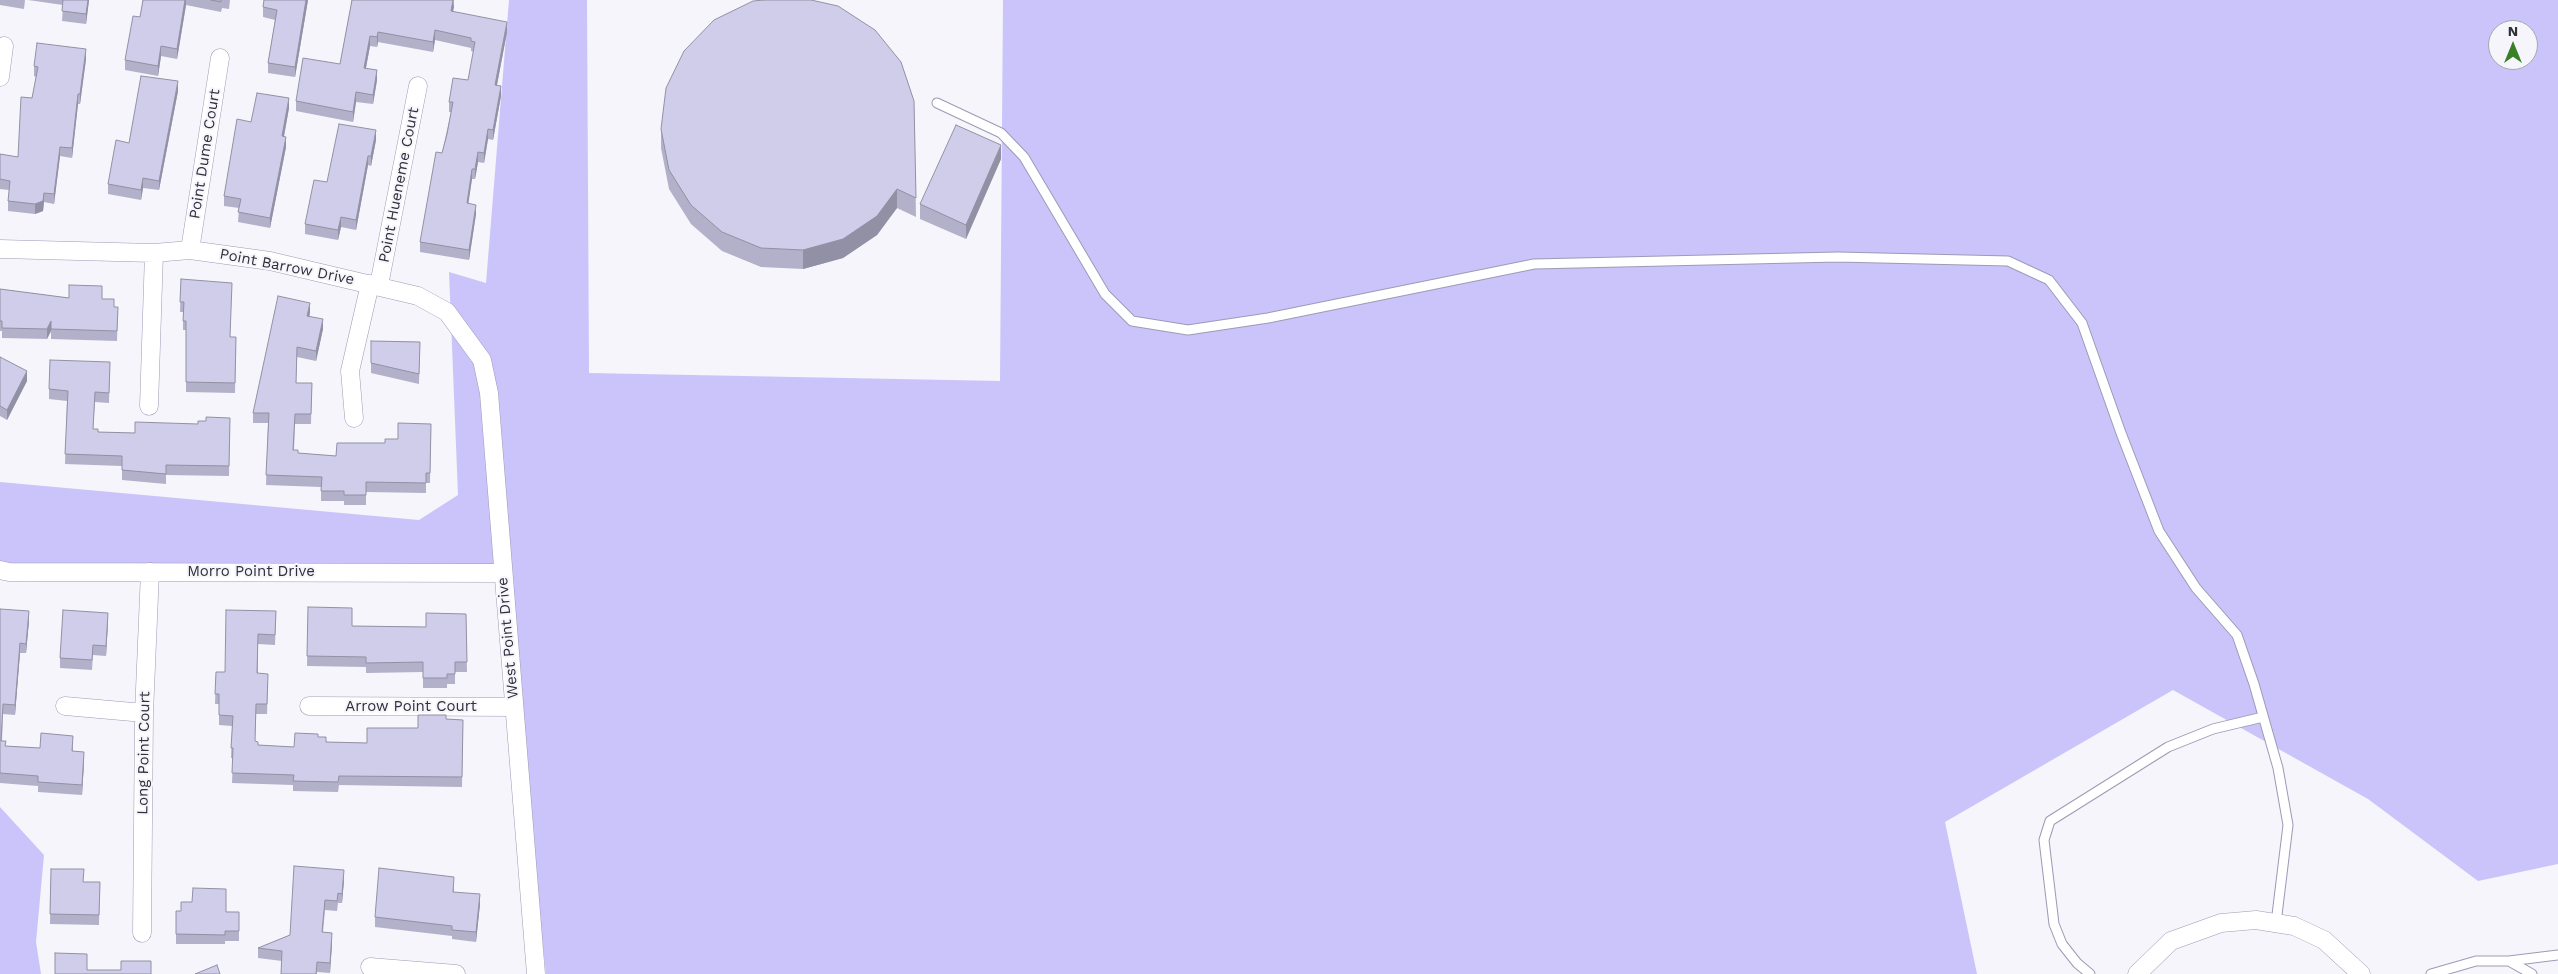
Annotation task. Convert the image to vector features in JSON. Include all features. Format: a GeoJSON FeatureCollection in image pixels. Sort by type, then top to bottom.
{"type":"FeatureCollection","features":[{"type":"Feature","properties":{"kind":"street"},"geometry":{"type":"LineString","coordinates":[[0,77],[4,46]]}},
{"type":"Feature","properties":{"kind":"street","name":"Point Dume Court"},"geometry":{"type":"LineString","coordinates":[[190,250],[220,58]]}},
{"type":"Feature","properties":{"kind":"street","name":"Point Hueneme Court"},"geometry":{"type":"LineString","coordinates":[[354,418],[350,371],[375,284],[418,86]]}},
{"type":"Feature","properties":{"kind":"street","name":"Point Barrow Drive"},"geometry":{"type":"LineString","coordinates":[[0,249],[154,252],[190,250],[270,261],[375,284],[418,296],[447,312]]}},
{"type":"Feature","properties":{"kind":"street"},"geometry":{"type":"LineString","coordinates":[[149,406],[154,252]]}},
{"type":"Feature","properties":{"kind":"street","name":"West Point Drive"},"geometry":{"type":"LineString","coordinates":[[447,312],[482,360],[487,384],[536,974]]}},
{"type":"Feature","properties":{"kind":"street","name":"Morro Point Drive"},"geometry":{"type":"LineString","coordinates":[[0,570],[502,573]]}},
{"type":"Feature","properties":{"kind":"street","name":"Long Point Court"},"geometry":{"type":"LineString","coordinates":[[142,933],[144,713],[150,572]]}},
{"type":"Feature","properties":{"kind":"street"},"geometry":{"type":"LineString","coordinates":[[65,706],[144,713]]}},
{"type":"Feature","properties":{"kind":"street","name":"Arrow Point Court"},"geometry":{"type":"LineString","coordinates":[[309,706],[514,707]]}},
{"type":"Feature","properties":{"kind":"street"},"geometry":{"type":"LineString","coordinates":[[2137,974],[2171,941],[2222,922],[2256,920],[2294,926],[2324,940],[2361,974]]}},
{"type":"Feature","properties":{"kind":"street"},"geometry":{"type":"LineString","coordinates":[[370,967],[456,974]]}},
{"type":"Feature","properties":{"kind":"lane"},"geometry":{"type":"LineString","coordinates":[[937,103],[1001,133],[1024,157],[1105,294],[1132,321],[1141,323],[1188,330],[1268,318],[1534,264],[1838,257],[2008,261],[2049,280],[2082,323],[2121,434],[2159,532],[2196,588],[2237,635],[2278,768],[2288,825],[2276,923]]}},
{"type":"Feature","properties":{"kind":"lane"},"geometry":{"type":"LineString","coordinates":[[2090,974],[2077,963],[2062,944],[2054,924],[2044,840],[2050,821],[2168,747],[2213,729],[2263,717]]}},
{"type":"Feature","properties":{"kind":"lane"},"geometry":{"type":"LineString","coordinates":[[2431,974],[2476,961],[2509,961],[2558,955]]}},
{"type":"Feature","properties":{"kind":"lane"},"geometry":{"type":"LineString","coordinates":[[2509,961],[2532,974]]}},
{"type":"Feature","properties":{"kind":"shaded area"},"geometry":{"type":"Polygon","coordinates":[[[509,0],[587,0],[589,373],[1000,381],[1003,0],[2558,0],[2558,864],[2478,881],[2368,799],[2173,690],[1945,822],[1977,974],[546,974],[502,573],[0,572],[0,482],[419,520],[458,495],[449,272],[486,283],[509,0]]]}},
{"type":"Feature","properties":{"kind":"shaded area"},"geometry":{"type":"Polygon","coordinates":[[[0,807],[44,855],[36,942],[41,974],[0,974],[0,807]]]}},
{"type":"Feature","properties":{"kind":"building"},"geometry":{"type":"Polygon","coordinates":[[[63,0],[88,0],[86,14],[62,11],[63,0]]]}},
{"type":"Feature","properties":{"kind":"building"},"geometry":{"type":"Polygon","coordinates":[[[143,0],[185,0],[177,49],[161,46],[158,66],[125,60],[133,16],[140,17],[143,0]]]}},
{"type":"Feature","properties":{"kind":"building"},"geometry":{"type":"Polygon","coordinates":[[[264,0],[306,0],[295,67],[268,63],[277,10],[263,7],[264,0]]]}},
{"type":"Feature","properties":{"kind":"building"},"geometry":{"type":"Polygon","coordinates":[[[352,0],[453,0],[451,11],[507,22],[495,85],[501,86],[493,130],[488,129],[484,153],[478,152],[475,169],[472,169],[467,203],[476,205],[469,250],[420,242],[436,152],[442,153],[447,134],[453,102],[449,102],[453,78],[468,80],[475,42],[471,41],[471,38],[435,30],[433,42],[378,32],[377,37],[370,36],[364,68],[377,70],[373,95],[356,92],[353,112],[296,101],[303,58],[340,64],[352,0]]]}},
{"type":"Feature","properties":{"kind":"building"},"geometry":{"type":"Polygon","coordinates":[[[811,0],[838,6],[875,30],[901,62],[914,101],[916,198],[897,189],[877,216],[843,239],[803,250],[761,248],[722,232],[691,205],[669,170],[661,129],[666,88],[684,51],[714,20],[753,1],[811,0]]]}},
{"type":"Feature","properties":{"kind":"building"},"geometry":{"type":"Polygon","coordinates":[[[37,43],[86,49],[80,94],[78,94],[72,148],[60,147],[54,194],[44,193],[43,201],[35,204],[8,201],[10,181],[0,179],[0,154],[18,157],[21,97],[32,98],[38,67],[34,66],[37,43]]]}},
{"type":"Feature","properties":{"kind":"building"},"geometry":{"type":"Polygon","coordinates":[[[141,76],[178,81],[159,181],[143,178],[141,190],[108,184],[116,140],[129,143],[141,76]]]}},
{"type":"Feature","properties":{"kind":"building"},"geometry":{"type":"Polygon","coordinates":[[[257,93],[289,98],[282,136],[286,137],[270,218],[238,212],[241,199],[224,196],[237,119],[251,122],[257,93]]]}},
{"type":"Feature","properties":{"kind":"building"},"geometry":{"type":"Polygon","coordinates":[[[339,124],[376,130],[371,156],[368,156],[356,220],[341,217],[338,230],[305,224],[314,180],[327,182],[339,124]]]}},
{"type":"Feature","properties":{"kind":"building"},"geometry":{"type":"Polygon","coordinates":[[[956,125],[1001,145],[966,225],[920,204],[956,125]]]}},
{"type":"Feature","properties":{"kind":"building"},"geometry":{"type":"Polygon","coordinates":[[[181,279],[232,283],[230,337],[236,337],[235,383],[186,382],[186,321],[183,321],[184,302],[180,302],[181,279]]]}},
{"type":"Feature","properties":{"kind":"building"},"geometry":{"type":"Polygon","coordinates":[[[69,285],[102,286],[102,299],[114,299],[114,307],[118,307],[117,331],[51,329],[51,321],[47,329],[2,328],[2,321],[0,321],[0,289],[69,298],[69,285]]]}},
{"type":"Feature","properties":{"kind":"building"},"geometry":{"type":"Polygon","coordinates":[[[278,296],[310,303],[307,316],[323,319],[316,351],[297,347],[296,383],[312,383],[311,414],[295,414],[293,450],[298,450],[298,453],[336,456],[337,443],[385,443],[385,439],[398,439],[398,423],[431,424],[430,473],[426,473],[426,483],[366,482],[366,495],[344,495],[344,491],[321,491],[322,477],[266,475],[269,413],[253,413],[278,296]]]}},
{"type":"Feature","properties":{"kind":"building"},"geometry":{"type":"Polygon","coordinates":[[[371,341],[420,342],[419,374],[371,363],[371,341]]]}},
{"type":"Feature","properties":{"kind":"building"},"geometry":{"type":"Polygon","coordinates":[[[0,357],[27,371],[7,410],[0,406],[0,357]]]}},
{"type":"Feature","properties":{"kind":"building"},"geometry":{"type":"Polygon","coordinates":[[[50,360],[110,362],[109,393],[95,392],[93,429],[98,429],[98,432],[135,433],[135,422],[198,424],[198,421],[206,421],[206,417],[230,418],[229,466],[166,465],[166,474],[122,470],[122,456],[65,454],[68,391],[49,389],[50,360]]]}},
{"type":"Feature","properties":{"kind":"building"},"geometry":{"type":"Polygon","coordinates":[[[308,607],[352,608],[352,626],[426,627],[426,613],[466,614],[467,662],[455,662],[455,674],[447,674],[447,678],[423,678],[423,662],[366,663],[366,657],[307,656],[308,607]]]}},
{"type":"Feature","properties":{"kind":"building"},"geometry":{"type":"Polygon","coordinates":[[[0,609],[29,611],[26,644],[20,643],[15,705],[3,704],[1,741],[6,741],[5,746],[40,748],[41,733],[73,736],[72,751],[84,752],[82,785],[38,782],[38,776],[0,773],[0,609]]]}},
{"type":"Feature","properties":{"kind":"building"},"geometry":{"type":"Polygon","coordinates":[[[63,610],[108,613],[106,646],[93,645],[92,660],[60,658],[63,610]]]}},
{"type":"Feature","properties":{"kind":"building"},"geometry":{"type":"Polygon","coordinates":[[[226,610],[276,611],[275,635],[258,634],[257,673],[268,674],[267,704],[256,704],[255,741],[258,742],[258,745],[294,747],[295,733],[318,734],[318,737],[326,737],[326,742],[367,743],[367,728],[418,728],[418,715],[446,715],[446,719],[463,720],[462,777],[339,776],[338,782],[293,781],[294,775],[232,773],[233,716],[219,715],[219,694],[215,694],[216,672],[225,672],[226,610]]]}},
{"type":"Feature","properties":{"kind":"building"},"geometry":{"type":"Polygon","coordinates":[[[294,866],[344,870],[342,894],[338,893],[337,901],[325,900],[322,932],[332,933],[330,963],[317,962],[316,974],[281,974],[282,951],[258,948],[290,935],[294,866]]]}},
{"type":"Feature","properties":{"kind":"building"},"geometry":{"type":"Polygon","coordinates":[[[379,868],[454,877],[453,892],[480,894],[476,932],[452,930],[452,926],[375,917],[379,868]]]}},
{"type":"Feature","properties":{"kind":"building"},"geometry":{"type":"Polygon","coordinates":[[[51,869],[84,869],[83,882],[100,882],[99,915],[50,914],[51,869]]]}},
{"type":"Feature","properties":{"kind":"building"},"geometry":{"type":"Polygon","coordinates":[[[193,888],[226,889],[226,912],[239,912],[239,931],[225,931],[225,935],[176,934],[176,911],[181,911],[181,902],[192,902],[193,888]]]}},
{"type":"Feature","properties":{"kind":"building"},"geometry":{"type":"Polygon","coordinates":[[[55,953],[87,954],[87,970],[121,970],[121,961],[151,961],[151,974],[55,974],[55,953]]]}},
{"type":"Feature","properties":{"kind":"building"},"geometry":{"type":"Polygon","coordinates":[[[217,965],[220,974],[195,974],[217,965]]]}}]}
